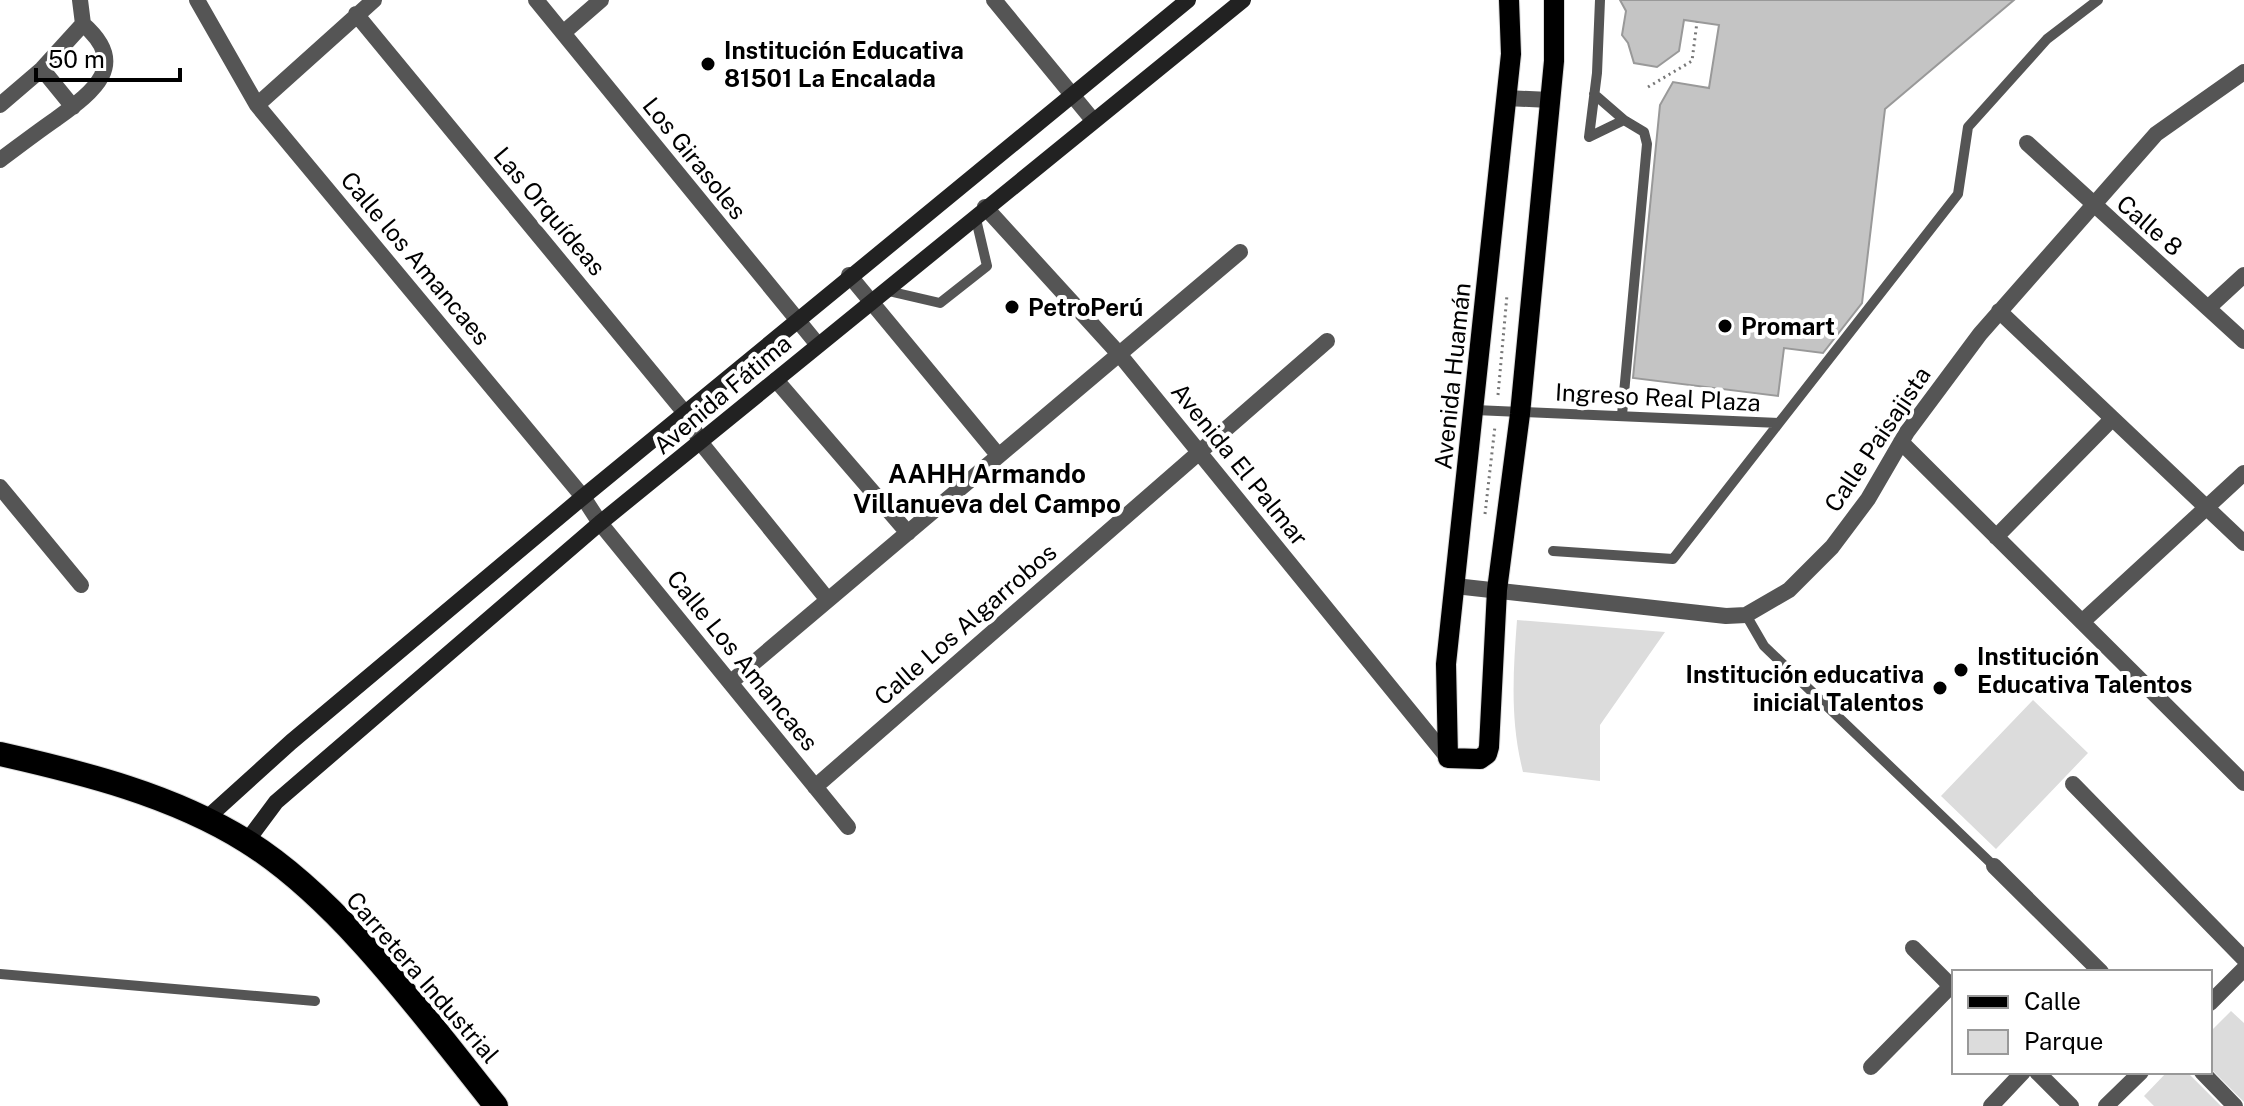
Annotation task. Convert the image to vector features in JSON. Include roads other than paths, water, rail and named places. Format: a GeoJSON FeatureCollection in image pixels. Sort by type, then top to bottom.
{"type":"FeatureCollection","features":[{"type":"Feature","properties":{"kind":"highway","name":"Carretera Industrial"},"geometry":{"type":"LineString","coordinates":[[0,754],[134,790],[206,819],[247,841],[319,900],[388,972],[496,1106]]}},
{"type":"Feature","properties":{"kind":"main road","name":"Avenida Fátima"},"geometry":{"type":"LineString","coordinates":[[206,819],[291,742],[797,322],[849,275],[1188,0]]}},
{"type":"Feature","properties":{"kind":"main road","name":"Avenida Fátima"},"geometry":{"type":"LineString","coordinates":[[247,841],[276,802],[600,523],[1092,119],[1243,0]]}},
{"type":"Feature","properties":{"kind":"main road","name":"Avenida Huamán"},"geometry":{"type":"LineString","coordinates":[[1448,758],[1446,664],[1511,54],[1509,0]]}},
{"type":"Feature","properties":{"kind":"main road"},"geometry":{"type":"LineString","coordinates":[[1448,758],[1480,759],[1487,754],[1497,590],[1520,414],[1554,61],[1554,0]]}},
{"type":"Feature","properties":{"kind":"street"},"geometry":{"type":"LineString","coordinates":[[0,160],[88,96],[102,78],[106,58],[100,39],[83,24],[80,0]]}},
{"type":"Feature","properties":{"kind":"street","name":"Calle los Amancaes"},"geometry":{"type":"LineString","coordinates":[[197,0],[257,105],[583,497],[600,523]]}},
{"type":"Feature","properties":{"kind":"street"},"geometry":{"type":"LineString","coordinates":[[257,105],[374,0]]}},
{"type":"Feature","properties":{"kind":"street","name":"Los Girasoles"},"geometry":{"type":"LineString","coordinates":[[536,0],[818,345]]}},
{"type":"Feature","properties":{"kind":"street"},"geometry":{"type":"LineString","coordinates":[[563,33],[601,0]]}},
{"type":"Feature","properties":{"kind":"street"},"geometry":{"type":"LineString","coordinates":[[994,0],[1092,119]]}},
{"type":"Feature","properties":{"kind":"street","name":"Las Orquídeas"},"geometry":{"type":"LineString","coordinates":[[356,14],[685,413],[701,443],[828,600]]}},
{"type":"Feature","properties":{"kind":"street"},"geometry":{"type":"LineString","coordinates":[[0,105],[42,69],[83,24]]}},
{"type":"Feature","properties":{"kind":"street"},"geometry":{"type":"LineString","coordinates":[[42,69],[73,107]]}},
{"type":"Feature","properties":{"kind":"street","name":"Calle Paisajista"},"geometry":{"type":"LineString","coordinates":[[1746,615],[1789,590],[1832,547],[1868,499],[1901,442],[1999,311],[2156,134],[2244,72]]}},
{"type":"Feature","properties":{"kind":"street"},"geometry":{"type":"LineString","coordinates":[[1506,98],[1550,100]]}},
{"type":"Feature","properties":{"kind":"street","name":"Calle 8"},"geometry":{"type":"LineString","coordinates":[[2027,143],[2092,206],[2244,341]]}},
{"type":"Feature","properties":{"kind":"street","name":"Avenida El Palmar"},"geometry":{"type":"LineString","coordinates":[[980,211],[1120,355],[1448,758]]}},
{"type":"Feature","properties":{"kind":"street"},"geometry":{"type":"LineString","coordinates":[[731,682],[1240,252]]}},
{"type":"Feature","properties":{"kind":"street"},"geometry":{"type":"LineString","coordinates":[[849,275],[878,295],[998,455]]}},
{"type":"Feature","properties":{"kind":"street"},"geometry":{"type":"LineString","coordinates":[[2208,308],[2244,275]]}},
{"type":"Feature","properties":{"kind":"street"},"geometry":{"type":"LineString","coordinates":[[1999,311],[2244,543]]}},
{"type":"Feature","properties":{"kind":"street","name":"Calle Los Algarrobos"},"geometry":{"type":"LineString","coordinates":[[815,787],[1327,341]]}},
{"type":"Feature","properties":{"kind":"street"},"geometry":{"type":"LineString","coordinates":[[776,380],[908,533]]}},
{"type":"Feature","properties":{"kind":"street"},"geometry":{"type":"LineString","coordinates":[[1996,537],[2112,419]]}},
{"type":"Feature","properties":{"kind":"street"},"geometry":{"type":"LineString","coordinates":[[1901,442],[2244,783]]}},
{"type":"Feature","properties":{"kind":"street"},"geometry":{"type":"LineString","coordinates":[[2082,622],[2244,473]]}},
{"type":"Feature","properties":{"kind":"street"},"geometry":{"type":"LineString","coordinates":[[0,487],[81,585]]}},
{"type":"Feature","properties":{"kind":"street","name":"Calle Los Amancaes"},"geometry":{"type":"LineString","coordinates":[[600,523],[848,827]]}},
{"type":"Feature","properties":{"kind":"street"},"geometry":{"type":"LineString","coordinates":[[1455,586],[1685,612],[1746,615]]}},
{"type":"Feature","properties":{"kind":"street"},"geometry":{"type":"LineString","coordinates":[[2073,784],[2244,959]]}},
{"type":"Feature","properties":{"kind":"street"},"geometry":{"type":"LineString","coordinates":[[1994,866],[2099,970]]}},
{"type":"Feature","properties":{"kind":"street"},"geometry":{"type":"LineString","coordinates":[[1913,948],[1952,987]]}},
{"type":"Feature","properties":{"kind":"street"},"geometry":{"type":"LineString","coordinates":[[2212,1001],[2244,969]]}},
{"type":"Feature","properties":{"kind":"street"},"geometry":{"type":"LineString","coordinates":[[1871,1067],[1952,989]]}},
{"type":"Feature","properties":{"kind":"street"},"geometry":{"type":"LineString","coordinates":[[1991,1106],[2021,1074]]}},
{"type":"Feature","properties":{"kind":"street"},"geometry":{"type":"LineString","coordinates":[[2039,1074],[2071,1106]]}},
{"type":"Feature","properties":{"kind":"street"},"geometry":{"type":"LineString","coordinates":[[2106,1106],[2139,1074]]}},
{"type":"Feature","properties":{"kind":"street"},"geometry":{"type":"LineString","coordinates":[[2204,1074],[2235,1106]]}},
{"type":"Feature","properties":{"kind":"lane"},"geometry":{"type":"LineString","coordinates":[[1600,0],[1589,137],[1624,120]]}},
{"type":"Feature","properties":{"kind":"lane","name":"Ingreso Real Plaza"},"geometry":{"type":"LineString","coordinates":[[1475,410],[1779,423],[1958,194],[1968,127],[2047,39],[2098,0]]}},
{"type":"Feature","properties":{"kind":"lane"},"geometry":{"type":"LineString","coordinates":[[1594,94],[1624,120],[1644,132],[1647,144],[1622,415]]}},
{"type":"Feature","properties":{"kind":"lane"},"geometry":{"type":"LineString","coordinates":[[878,295],[940,303],[987,266],[980,211]]}},
{"type":"Feature","properties":{"kind":"lane"},"geometry":{"type":"LineString","coordinates":[[1553,551],[1673,559],[1779,423]]}},
{"type":"Feature","properties":{"kind":"lane"},"geometry":{"type":"LineString","coordinates":[[1746,615],[1764,646],[1994,866]]}},
{"type":"Feature","properties":{"kind":"lane"},"geometry":{"type":"LineString","coordinates":[[0,974],[315,1001]]}},
{"type":"Feature","properties":{"kind":"place","name":"Institución Educativa 81501 La Encalada"},"geometry":{"type":"Point","coordinates":[708,64]}},
{"type":"Feature","properties":{"kind":"place","name":"PetroPerú"},"geometry":{"type":"Point","coordinates":[1012,307]}},
{"type":"Feature","properties":{"kind":"place","name":"Promart"},"geometry":{"type":"Point","coordinates":[1725,326]}},
{"type":"Feature","properties":{"kind":"place","name":"Institución Educativa Talentos"},"geometry":{"type":"Point","coordinates":[1961,670]}},
{"type":"Feature","properties":{"kind":"place","name":"Institución educativa inicial Talentos"},"geometry":{"type":"Point","coordinates":[1940,688]}},
{"type":"Feature","properties":{"kind":"district","name":"AAHH Armando Villanueva del Campo"},"geometry":{"type":"Point","coordinates":[987,488]}}]}
